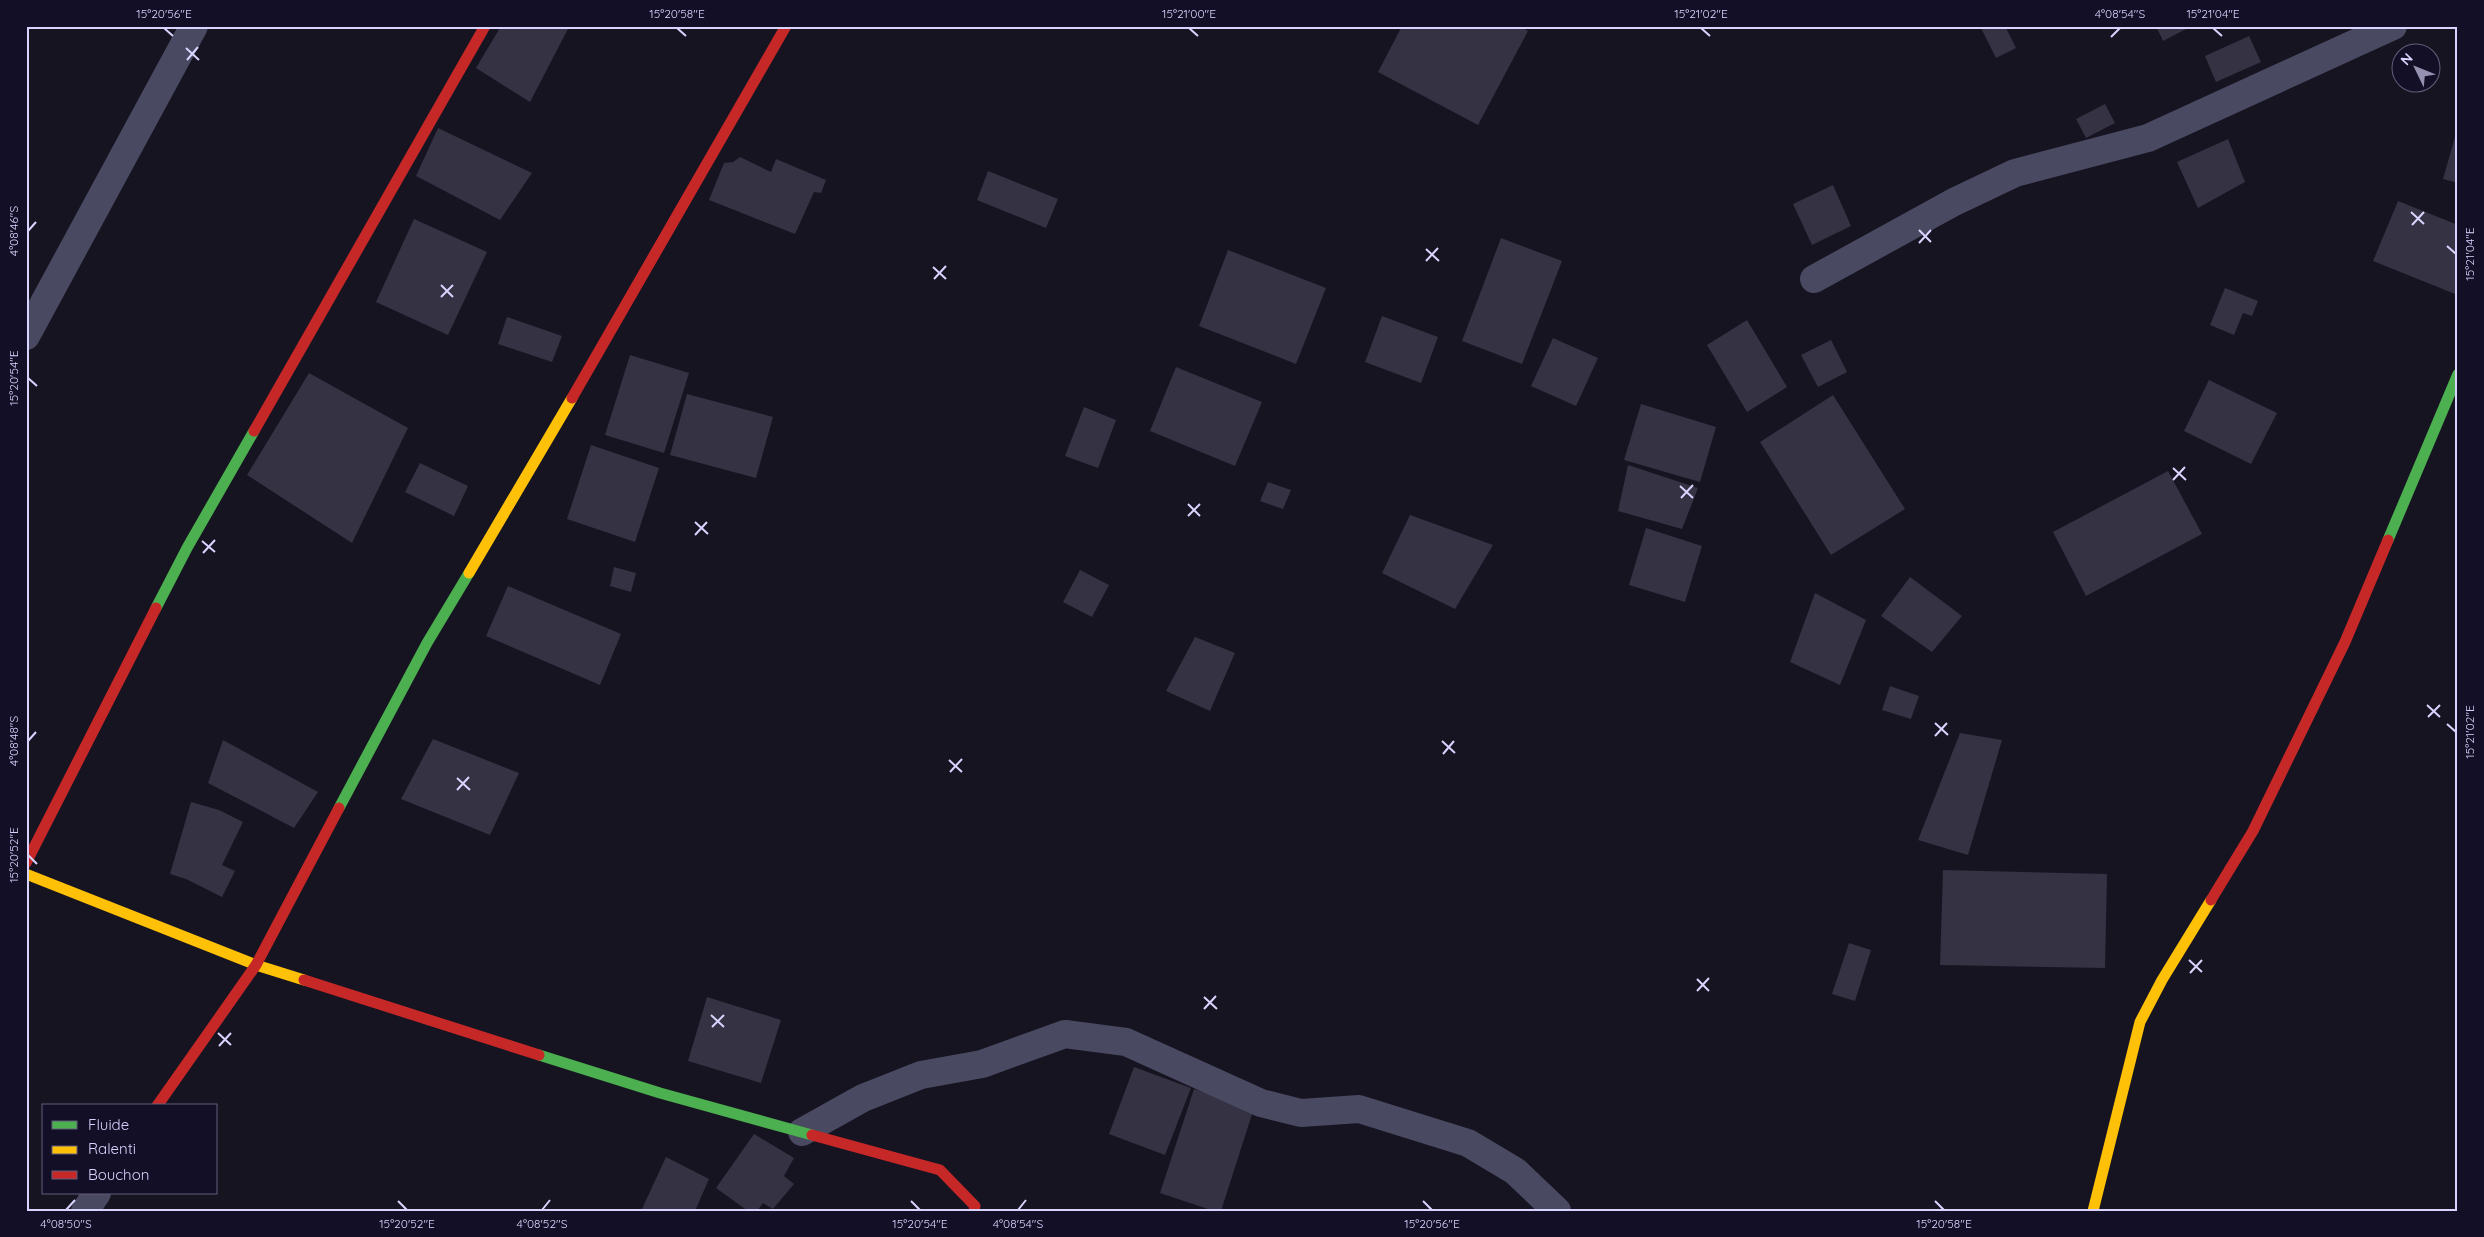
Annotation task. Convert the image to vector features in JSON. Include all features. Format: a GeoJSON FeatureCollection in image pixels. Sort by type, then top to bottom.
{"type":"FeatureCollection","features":[{"type":"Feature","properties":{"kind":"street"},"geometry":{"type":"LineString","coordinates":[[26,336],[194,26]]}},
{"type":"Feature","properties":{"kind":"street"},"geometry":{"type":"LineString","coordinates":[[26,863],[187,548],[485,26]]}},
{"type":"Feature","properties":{"kind":"street"},"geometry":{"type":"LineString","coordinates":[[158,1104],[256,965],[427,643],[616,323],[786,26]]}},
{"type":"Feature","properties":{"kind":"street"},"geometry":{"type":"LineString","coordinates":[[1814,279],[1954,202],[2015,173],[2148,138],[2393,26]]}},
{"type":"Feature","properties":{"kind":"street"},"geometry":{"type":"LineString","coordinates":[[2093,1211],[2140,1022],[2162,980],[2253,831],[2346,642],[2458,374]]}},
{"type":"Feature","properties":{"kind":"street"},"geometry":{"type":"LineString","coordinates":[[26,874],[256,965],[660,1093],[940,1170],[975,1206],[974,1211]]}},
{"type":"Feature","properties":{"kind":"street"},"geometry":{"type":"LineString","coordinates":[[802,1132],[863,1098],[921,1075],[982,1064],[1065,1034],[1126,1042],[1261,1103],[1301,1113],[1359,1109],[1468,1143],[1515,1171],[1557,1211]]}},
{"type":"Feature","properties":{"kind":"street"},"geometry":{"type":"LineString","coordinates":[[86,1211],[96,1194]]}},
{"type":"Feature","properties":{"kind":"building"},"geometry":{"type":"Polygon","coordinates":[[[501,26],[569,27],[530,102],[476,68],[501,26]]]}},
{"type":"Feature","properties":{"kind":"building"},"geometry":{"type":"Polygon","coordinates":[[[1402,26],[1519,26],[1528,31],[1478,125],[1378,72],[1402,26]]]}},
{"type":"Feature","properties":{"kind":"building"},"geometry":{"type":"Polygon","coordinates":[[[1980,26],[2005,26],[2016,48],[1996,58],[1980,26]]]}},
{"type":"Feature","properties":{"kind":"building"},"geometry":{"type":"Polygon","coordinates":[[[2156,26],[2192,26],[2163,41],[2156,26]]]}},
{"type":"Feature","properties":{"kind":"building"},"geometry":{"type":"Polygon","coordinates":[[[2249,36],[2261,62],[2216,82],[2205,56],[2249,36]]]}},
{"type":"Feature","properties":{"kind":"building"},"geometry":{"type":"Polygon","coordinates":[[[2105,104],[2115,123],[2086,138],[2076,119],[2105,104]]]}},
{"type":"Feature","properties":{"kind":"building"},"geometry":{"type":"Polygon","coordinates":[[[438,128],[532,173],[500,220],[416,176],[438,128]]]}},
{"type":"Feature","properties":{"kind":"building"},"geometry":{"type":"Polygon","coordinates":[[[2458,130],[2458,183],[2443,179],[2458,130]]]}},
{"type":"Feature","properties":{"kind":"building"},"geometry":{"type":"Polygon","coordinates":[[[2228,139],[2245,182],[2198,208],[2177,162],[2228,139]]]}},
{"type":"Feature","properties":{"kind":"building"},"geometry":{"type":"Polygon","coordinates":[[[740,157],[771,172],[776,159],[826,180],[821,193],[814,192],[795,234],[709,200],[724,163],[733,162],[740,157]]]}},
{"type":"Feature","properties":{"kind":"building"},"geometry":{"type":"Polygon","coordinates":[[[988,171],[1058,199],[1046,228],[977,200],[988,171]]]}},
{"type":"Feature","properties":{"kind":"building"},"geometry":{"type":"Polygon","coordinates":[[[1833,185],[1851,226],[1812,245],[1793,204],[1833,185]]]}},
{"type":"Feature","properties":{"kind":"building"},"geometry":{"type":"Polygon","coordinates":[[[2398,201],[2458,225],[2458,287],[2455,294],[2373,261],[2398,201]]]}},
{"type":"Feature","properties":{"kind":"building"},"geometry":{"type":"Polygon","coordinates":[[[414,219],[487,252],[448,335],[376,302],[414,219]]]}},
{"type":"Feature","properties":{"kind":"building"},"geometry":{"type":"Polygon","coordinates":[[[1501,238],[1562,261],[1522,364],[1462,341],[1501,238]]]}},
{"type":"Feature","properties":{"kind":"building"},"geometry":{"type":"Polygon","coordinates":[[[1228,250],[1326,288],[1296,364],[1199,326],[1228,250]]]}},
{"type":"Feature","properties":{"kind":"building"},"geometry":{"type":"Polygon","coordinates":[[[2225,288],[2258,301],[2252,316],[2243,313],[2234,335],[2210,325],[2225,288]]]}},
{"type":"Feature","properties":{"kind":"building"},"geometry":{"type":"Polygon","coordinates":[[[1382,316],[1438,337],[1421,383],[1365,362],[1382,316]]]}},
{"type":"Feature","properties":{"kind":"building"},"geometry":{"type":"Polygon","coordinates":[[[507,317],[562,336],[552,362],[498,344],[507,317]]]}},
{"type":"Feature","properties":{"kind":"building"},"geometry":{"type":"Polygon","coordinates":[[[1747,320],[1787,387],[1747,412],[1707,345],[1747,320]]]}},
{"type":"Feature","properties":{"kind":"building"},"geometry":{"type":"Polygon","coordinates":[[[1553,338],[1598,358],[1576,406],[1531,386],[1553,338]]]}},
{"type":"Feature","properties":{"kind":"building"},"geometry":{"type":"Polygon","coordinates":[[[1831,340],[1847,372],[1818,387],[1801,355],[1831,340]]]}},
{"type":"Feature","properties":{"kind":"building"},"geometry":{"type":"Polygon","coordinates":[[[630,355],[689,373],[664,453],[605,435],[630,355]]]}},
{"type":"Feature","properties":{"kind":"building"},"geometry":{"type":"Polygon","coordinates":[[[1176,367],[1262,402],[1235,466],[1150,431],[1176,367]]]}},
{"type":"Feature","properties":{"kind":"building"},"geometry":{"type":"Polygon","coordinates":[[[309,373],[408,428],[352,543],[247,475],[309,373]]]}},
{"type":"Feature","properties":{"kind":"building"},"geometry":{"type":"Polygon","coordinates":[[[2209,380],[2277,413],[2251,464],[2184,431],[2209,380]]]}},
{"type":"Feature","properties":{"kind":"building"},"geometry":{"type":"Polygon","coordinates":[[[687,394],[773,417],[756,478],[670,455],[687,394]]]}},
{"type":"Feature","properties":{"kind":"building"},"geometry":{"type":"Polygon","coordinates":[[[1833,395],[1905,509],[1831,555],[1760,442],[1833,395]]]}},
{"type":"Feature","properties":{"kind":"building"},"geometry":{"type":"Polygon","coordinates":[[[1641,404],[1716,427],[1700,482],[1624,460],[1641,404]]]}},
{"type":"Feature","properties":{"kind":"building"},"geometry":{"type":"Polygon","coordinates":[[[1084,407],[1116,420],[1098,468],[1065,456],[1084,407]]]}},
{"type":"Feature","properties":{"kind":"building"},"geometry":{"type":"Polygon","coordinates":[[[591,445],[659,468],[635,542],[567,519],[591,445]]]}},
{"type":"Feature","properties":{"kind":"building"},"geometry":{"type":"Polygon","coordinates":[[[420,463],[468,486],[454,516],[405,492],[420,463]]]}},
{"type":"Feature","properties":{"kind":"building"},"geometry":{"type":"Polygon","coordinates":[[[1628,465],[1698,488],[1682,529],[1618,511],[1628,465]]]}},
{"type":"Feature","properties":{"kind":"building"},"geometry":{"type":"Polygon","coordinates":[[[2168,471],[2202,534],[2086,596],[2053,532],[2168,471]]]}},
{"type":"Feature","properties":{"kind":"building"},"geometry":{"type":"Polygon","coordinates":[[[1268,482],[1291,490],[1283,509],[1260,501],[1268,482]]]}},
{"type":"Feature","properties":{"kind":"building"},"geometry":{"type":"Polygon","coordinates":[[[1410,515],[1493,545],[1455,609],[1382,573],[1410,515]]]}},
{"type":"Feature","properties":{"kind":"building"},"geometry":{"type":"Polygon","coordinates":[[[1646,528],[1702,546],[1685,602],[1629,585],[1646,528]]]}},
{"type":"Feature","properties":{"kind":"building"},"geometry":{"type":"Polygon","coordinates":[[[614,567],[636,573],[631,592],[610,586],[614,567]]]}},
{"type":"Feature","properties":{"kind":"building"},"geometry":{"type":"Polygon","coordinates":[[[1080,570],[1109,585],[1092,617],[1063,602],[1080,570]]]}},
{"type":"Feature","properties":{"kind":"building"},"geometry":{"type":"Polygon","coordinates":[[[1910,577],[1962,616],[1932,652],[1881,616],[1910,577]]]}},
{"type":"Feature","properties":{"kind":"building"},"geometry":{"type":"Polygon","coordinates":[[[508,586],[621,634],[600,685],[486,636],[508,586]]]}},
{"type":"Feature","properties":{"kind":"building"},"geometry":{"type":"Polygon","coordinates":[[[1815,593],[1866,620],[1840,685],[1790,662],[1815,593]]]}},
{"type":"Feature","properties":{"kind":"building"},"geometry":{"type":"Polygon","coordinates":[[[1195,637],[1235,653],[1210,711],[1166,691],[1195,637]]]}},
{"type":"Feature","properties":{"kind":"building"},"geometry":{"type":"Polygon","coordinates":[[[1890,686],[1919,696],[1911,719],[1882,710],[1890,686]]]}},
{"type":"Feature","properties":{"kind":"building"},"geometry":{"type":"Polygon","coordinates":[[[1960,733],[2002,740],[1968,855],[1918,840],[1960,733]]]}},
{"type":"Feature","properties":{"kind":"building"},"geometry":{"type":"Polygon","coordinates":[[[433,739],[519,773],[490,835],[401,799],[433,739]]]}},
{"type":"Feature","properties":{"kind":"building"},"geometry":{"type":"Polygon","coordinates":[[[223,740],[318,792],[294,828],[208,783],[223,740]]]}},
{"type":"Feature","properties":{"kind":"building"},"geometry":{"type":"Polygon","coordinates":[[[191,802],[219,810],[243,822],[222,865],[235,871],[222,897],[186,879],[170,874],[191,802]]]}},
{"type":"Feature","properties":{"kind":"building"},"geometry":{"type":"Polygon","coordinates":[[[1943,870],[2107,874],[2105,968],[1940,965],[1943,870]]]}},
{"type":"Feature","properties":{"kind":"building"},"geometry":{"type":"Polygon","coordinates":[[[1849,943],[1871,950],[1855,1001],[1832,994],[1849,943]]]}},
{"type":"Feature","properties":{"kind":"building"},"geometry":{"type":"Polygon","coordinates":[[[707,997],[781,1020],[761,1083],[688,1061],[707,997]]]}},
{"type":"Feature","properties":{"kind":"building"},"geometry":{"type":"Polygon","coordinates":[[[1134,1067],[1191,1088],[1165,1155],[1109,1134],[1134,1067]]]}},
{"type":"Feature","properties":{"kind":"building"},"geometry":{"type":"Polygon","coordinates":[[[1194,1089],[1254,1108],[1221,1211],[1214,1211],[1160,1193],[1194,1089]]]}},
{"type":"Feature","properties":{"kind":"building"},"geometry":{"type":"Polygon","coordinates":[[[754,1134],[794,1158],[784,1176],[794,1184],[773,1209],[763,1203],[757,1211],[748,1211],[716,1188],[754,1134]]]}},
{"type":"Feature","properties":{"kind":"building"},"geometry":{"type":"Polygon","coordinates":[[[666,1157],[709,1179],[695,1211],[641,1211],[666,1157]]]}},
{"type":"Feature","properties":{"kind":"traffic: fast"},"geometry":{"type":"LineString","coordinates":[[2388,540],[2458,374]]}},
{"type":"Feature","properties":{"kind":"traffic: fast"},"geometry":{"type":"LineString","coordinates":[[156,608],[187,548],[254,431]]}},
{"type":"Feature","properties":{"kind":"traffic: fast"},"geometry":{"type":"LineString","coordinates":[[339,808],[427,643],[469,573]]}},
{"type":"Feature","properties":{"kind":"traffic: fast"},"geometry":{"type":"LineString","coordinates":[[539,1055],[660,1093],[812,1135]]}},
{"type":"Feature","properties":{"kind":"traffic: slow"},"geometry":{"type":"LineString","coordinates":[[469,573],[572,398]]}},
{"type":"Feature","properties":{"kind":"traffic: slow"},"geometry":{"type":"LineString","coordinates":[[26,874],[256,965],[304,980]]}},
{"type":"Feature","properties":{"kind":"traffic: slow"},"geometry":{"type":"LineString","coordinates":[[2093,1211],[2140,1022],[2162,980],[2211,900]]}},
{"type":"Feature","properties":{"kind":"traffic: jam"},"geometry":{"type":"LineString","coordinates":[[254,431],[485,26]]}},
{"type":"Feature","properties":{"kind":"traffic: jam"},"geometry":{"type":"LineString","coordinates":[[572,398],[786,26]]}},
{"type":"Feature","properties":{"kind":"traffic: jam"},"geometry":{"type":"LineString","coordinates":[[2211,900],[2253,831],[2345,642],[2388,540]]}},
{"type":"Feature","properties":{"kind":"traffic: jam"},"geometry":{"type":"LineString","coordinates":[[26,863],[156,608]]}},
{"type":"Feature","properties":{"kind":"traffic: jam"},"geometry":{"type":"LineString","coordinates":[[158,1104],[256,965],[339,808]]}},
{"type":"Feature","properties":{"kind":"traffic: jam"},"geometry":{"type":"LineString","coordinates":[[304,980],[539,1055]]}},
{"type":"Feature","properties":{"kind":"traffic: jam"},"geometry":{"type":"LineString","coordinates":[[812,1135],[940,1170],[975,1206],[974,1211]]}}]}
